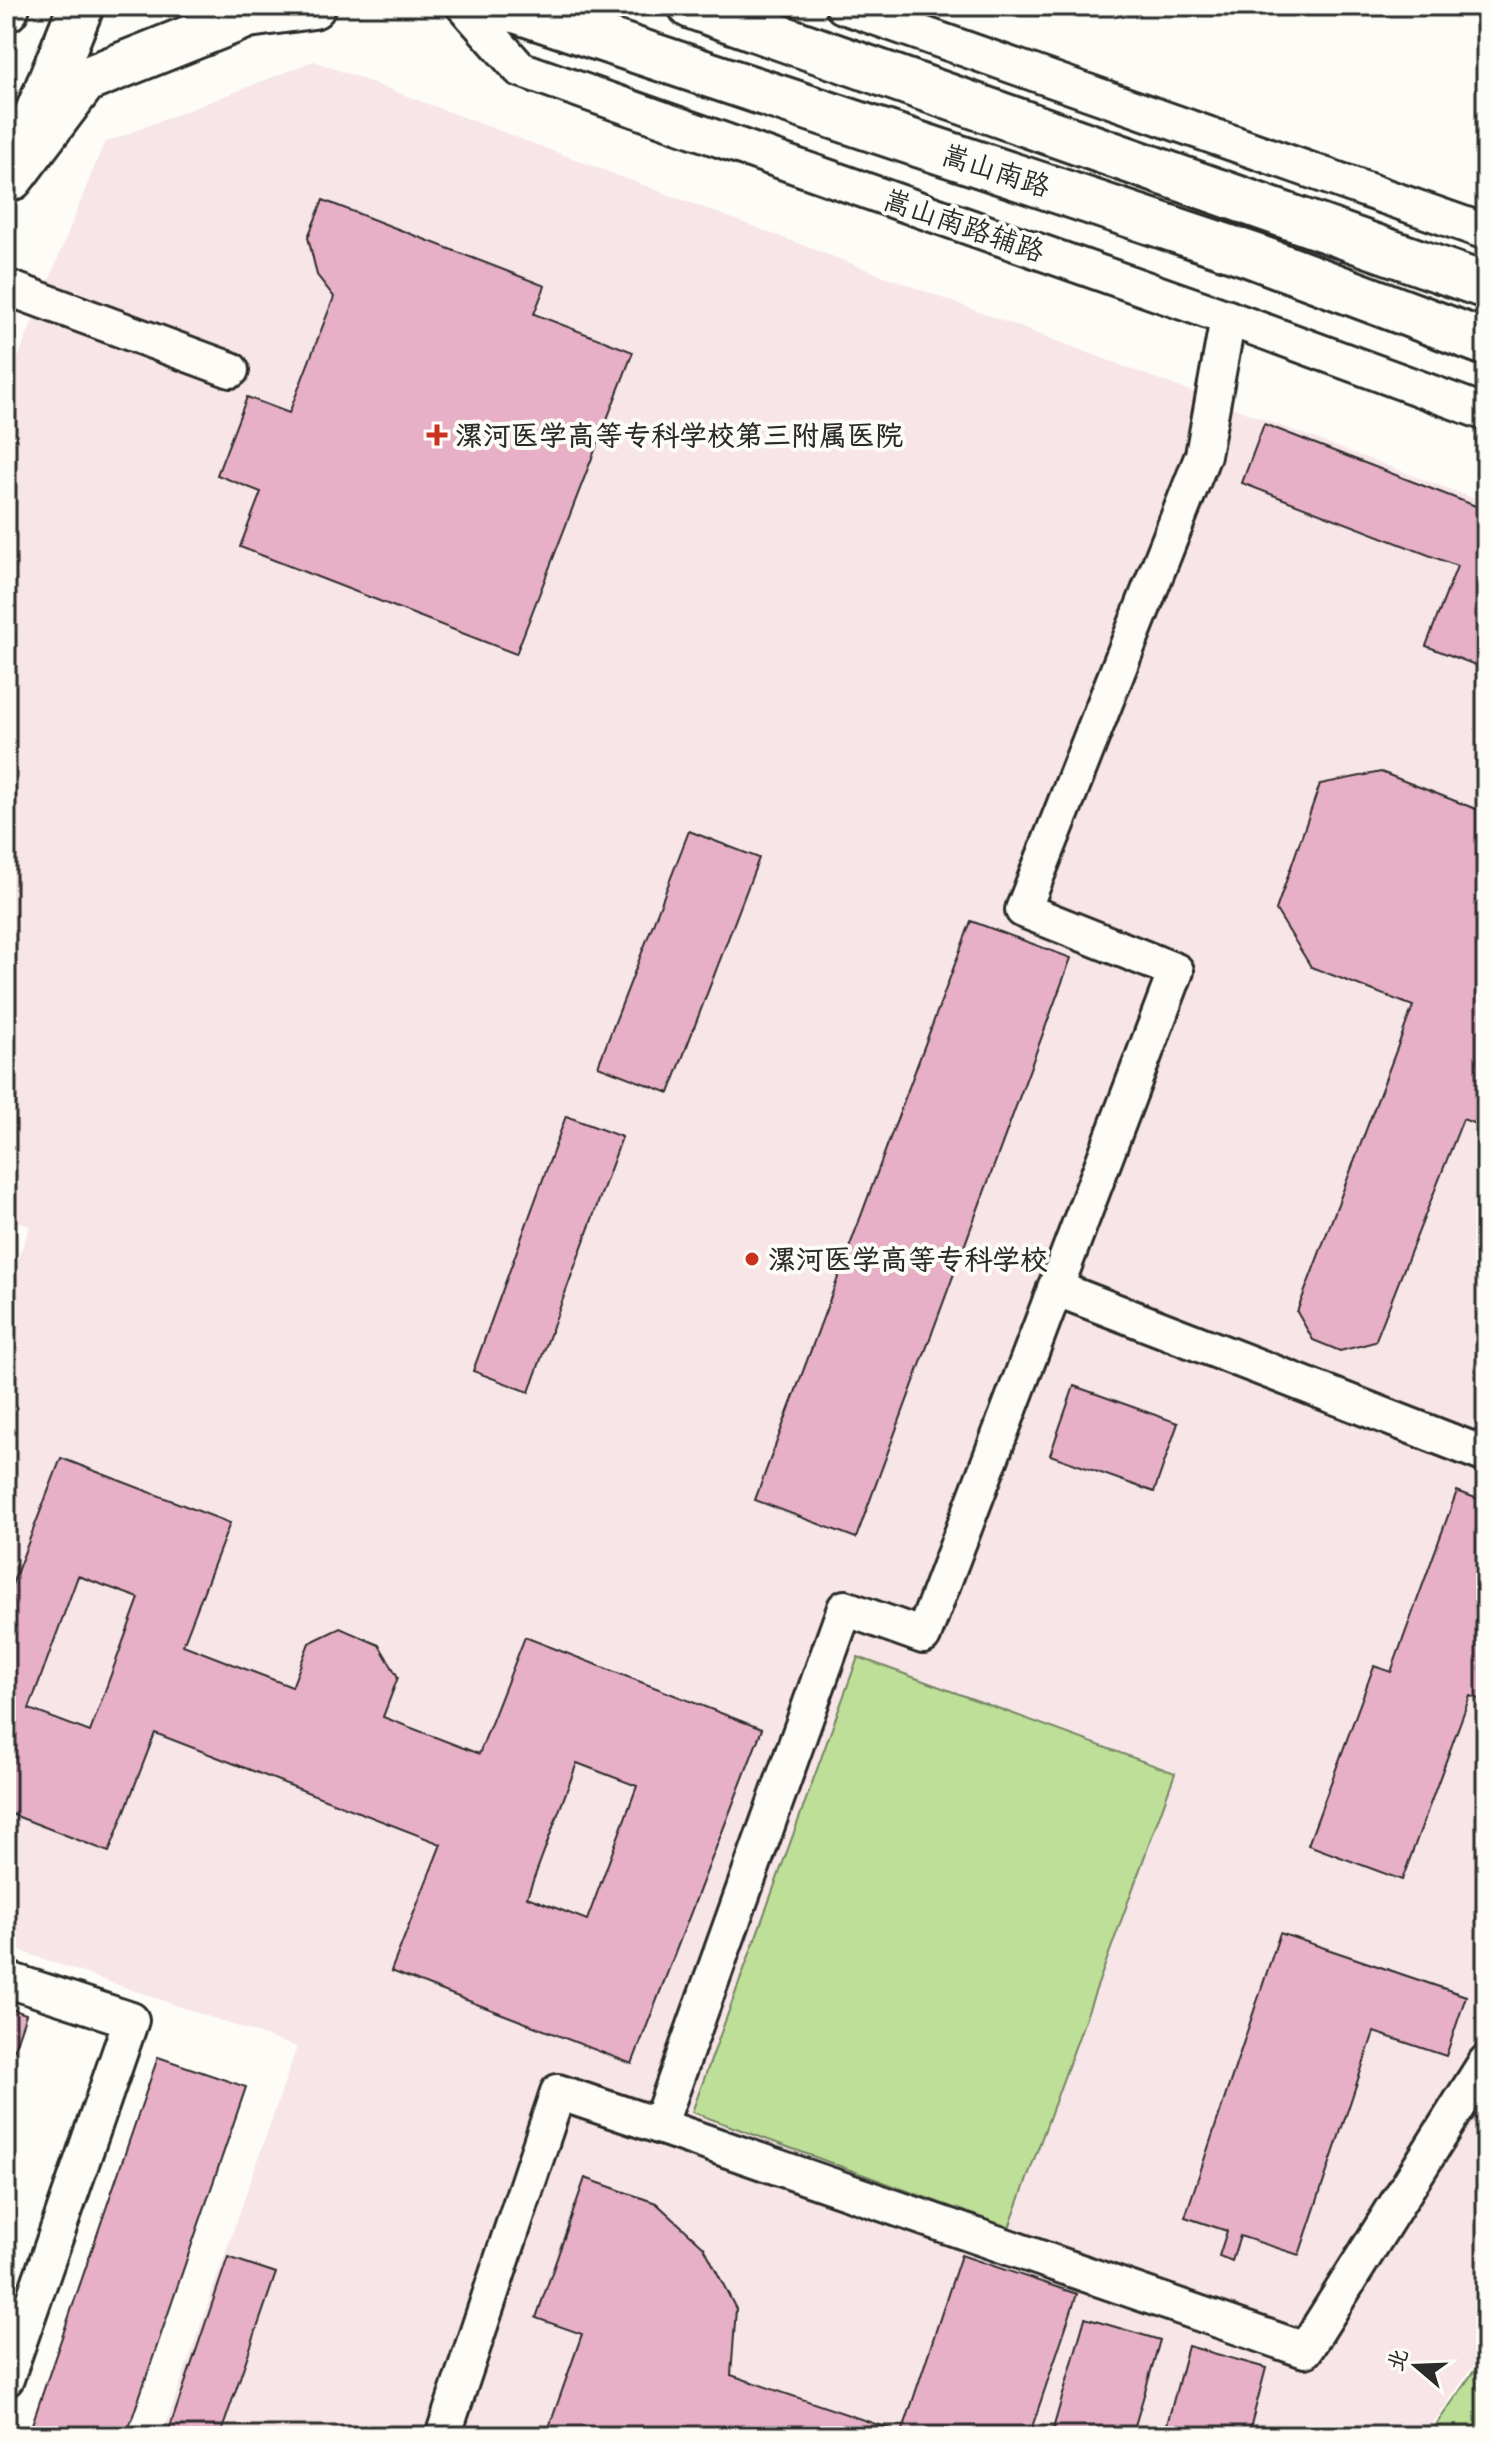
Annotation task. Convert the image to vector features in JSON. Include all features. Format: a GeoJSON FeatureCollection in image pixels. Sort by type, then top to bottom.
{"type":"FeatureCollection","features":[{"type":"Feature","properties":{"kind":"main road"},"geometry":{"type":"LineString","coordinates":[[8,184],[81,6]]}},
{"type":"Feature","properties":{"kind":"main road"},"geometry":{"type":"LineString","coordinates":[[8,184],[85,80],[248,15],[313,6]]}},
{"type":"Feature","properties":{"kind":"main road","name":"嵩山南路"},"geometry":{"type":"LineString","coordinates":[[503,6],[1251,255],[1486,343]]}},
{"type":"Feature","properties":{"kind":"main road","name":"嵩山南路"},"geometry":{"type":"LineString","coordinates":[[691,6],[1486,286]]}},
{"type":"Feature","properties":{"kind":"street","name":"嵩山南路辅路"},"geometry":{"type":"LineString","coordinates":[[464,6],[520,69],[1228,318],[1486,413]]}},
{"type":"Feature","properties":{"kind":"street"},"geometry":{"type":"LineString","coordinates":[[843,6],[1486,232]]}},
{"type":"Feature","properties":{"kind":"street"},"geometry":{"type":"LineString","coordinates":[[6,287],[231,370]]}},
{"type":"Feature","properties":{"kind":"street"},"geometry":{"type":"LineString","coordinates":[[659,2126],[845,1608],[923,1636],[1176,971],[1023,910],[1203,455],[1228,318]]}},
{"type":"Feature","properties":{"kind":"street"},"geometry":{"type":"LineString","coordinates":[[1055,1288],[1486,1455]]}},
{"type":"Feature","properties":{"kind":"street"},"geometry":{"type":"LineString","coordinates":[[6,1979],[131,2020],[6,2379]]}},
{"type":"Feature","properties":{"kind":"street"},"geometry":{"type":"LineString","coordinates":[[443,2436],[558,2092],[1305,2350],[1486,2062]]}},
{"type":"Feature","properties":{"kind":"shaded area","name":"漯河医学高等专科学校"},"geometry":{"type":"Polygon","coordinates":[[[314,61],[1486,503],[1486,2348],[1424,2436],[162,2436],[297,2047],[6,1946],[6,1292],[30,1226],[6,1217],[6,388],[104,143],[314,61]]]}},
{"type":"Feature","properties":{"kind":"green space"},"geometry":{"type":"Polygon","coordinates":[[[858,1657],[1175,1773],[1009,2228],[692,2112],[858,1657]]]}},
{"type":"Feature","properties":{"kind":"green space"},"geometry":{"type":"Polygon","coordinates":[[[1486,2354],[1486,2436],[1428,2436],[1486,2354]]]}},
{"type":"Feature","properties":{"kind":"building"},"geometry":{"type":"Polygon","coordinates":[[[323,200],[545,286],[534,314],[633,352],[516,654],[240,547],[261,492],[217,475],[247,397],[289,413],[334,297],[317,275],[308,237],[323,200]]]}},
{"type":"Feature","properties":{"kind":"building"},"geometry":{"type":"Polygon","coordinates":[[[1264,424],[1486,510],[1486,669],[1426,646],[1457,566],[1242,483],[1264,424]]]}},
{"type":"Feature","properties":{"kind":"building"},"geometry":{"type":"Polygon","coordinates":[[[1381,772],[1486,813],[1486,1128],[1463,1119],[1375,1342],[1340,1351],[1313,1340],[1297,1312],[1413,1006],[1311,967],[1276,910],[1320,784],[1381,772]]]}},
{"type":"Feature","properties":{"kind":"building"},"geometry":{"type":"Polygon","coordinates":[[[689,831],[759,858],[669,1093],[598,1066],[689,831]]]}},
{"type":"Feature","properties":{"kind":"building"},"geometry":{"type":"Polygon","coordinates":[[[971,921],[1071,958],[856,1538],[755,1500],[971,921]]]}},
{"type":"Feature","properties":{"kind":"building"},"geometry":{"type":"Polygon","coordinates":[[[566,1116],[622,1137],[529,1392],[473,1371],[566,1116]]]}},
{"type":"Feature","properties":{"kind":"building"},"geometry":{"type":"Polygon","coordinates":[[[1074,1386],[1178,1423],[1154,1492],[1050,1455],[1074,1386]]]}},
{"type":"Feature","properties":{"kind":"building"},"geometry":{"type":"Polygon","coordinates":[[[61,1458],[230,1523],[183,1645],[292,1687],[309,1643],[340,1628],[379,1645],[398,1677],[383,1717],[479,1754],[525,1637],[762,1729],[632,2064],[391,1971],[441,1844],[155,1733],[109,1852],[6,1812],[6,1600],[61,1458]],[[78,1576],[29,1709],[90,1732],[139,1598],[78,1576]],[[577,1763],[527,1897],[587,1920],[637,1786],[577,1763]]]}},
{"type":"Feature","properties":{"kind":"building"},"geometry":{"type":"Polygon","coordinates":[[[1457,1491],[1486,1502],[1486,1701],[1470,1696],[1402,1880],[1308,1845],[1374,1666],[1391,1672],[1457,1491]]]}},
{"type":"Feature","properties":{"kind":"building"},"geometry":{"type":"Polygon","coordinates":[[[1280,1933],[1466,1996],[1446,2056],[1374,2032],[1299,2255],[1240,2236],[1232,2261],[1219,2256],[1227,2231],[1185,2217],[1280,1933]]]}},
{"type":"Feature","properties":{"kind":"building"},"geometry":{"type":"Polygon","coordinates":[[[6,2007],[26,2014],[6,2072],[6,2007]]]}},
{"type":"Feature","properties":{"kind":"building"},"geometry":{"type":"Polygon","coordinates":[[[158,2057],[246,2087],[126,2436],[28,2436],[158,2057]]]}},
{"type":"Feature","properties":{"kind":"building"},"geometry":{"type":"Polygon","coordinates":[[[585,2178],[656,2203],[704,2247],[736,2309],[731,2375],[902,2433],[961,2255],[1077,2294],[1029,2436],[546,2436],[582,2334],[536,2318],[585,2178]]]}},
{"type":"Feature","properties":{"kind":"building"},"geometry":{"type":"Polygon","coordinates":[[[228,2257],[276,2273],[220,2436],[167,2436],[228,2257]]]}},
{"type":"Feature","properties":{"kind":"building"},"geometry":{"type":"Polygon","coordinates":[[[1085,2318],[1160,2340],[1132,2436],[1051,2436],[1085,2318]]]}},
{"type":"Feature","properties":{"kind":"building"},"geometry":{"type":"Polygon","coordinates":[[[1188,2346],[1266,2368],[1248,2436],[1164,2436],[1188,2346]]]}},
{"type":"Feature","properties":{"kind":"place","name":"漯河医学高等专科学校第三附属医院"},"geometry":{"type":"Point","coordinates":[437,435]}},
{"type":"Feature","properties":{"kind":"place","name":"漯河医学高等专科学校"},"geometry":{"type":"Point","coordinates":[752,1259]}}]}
